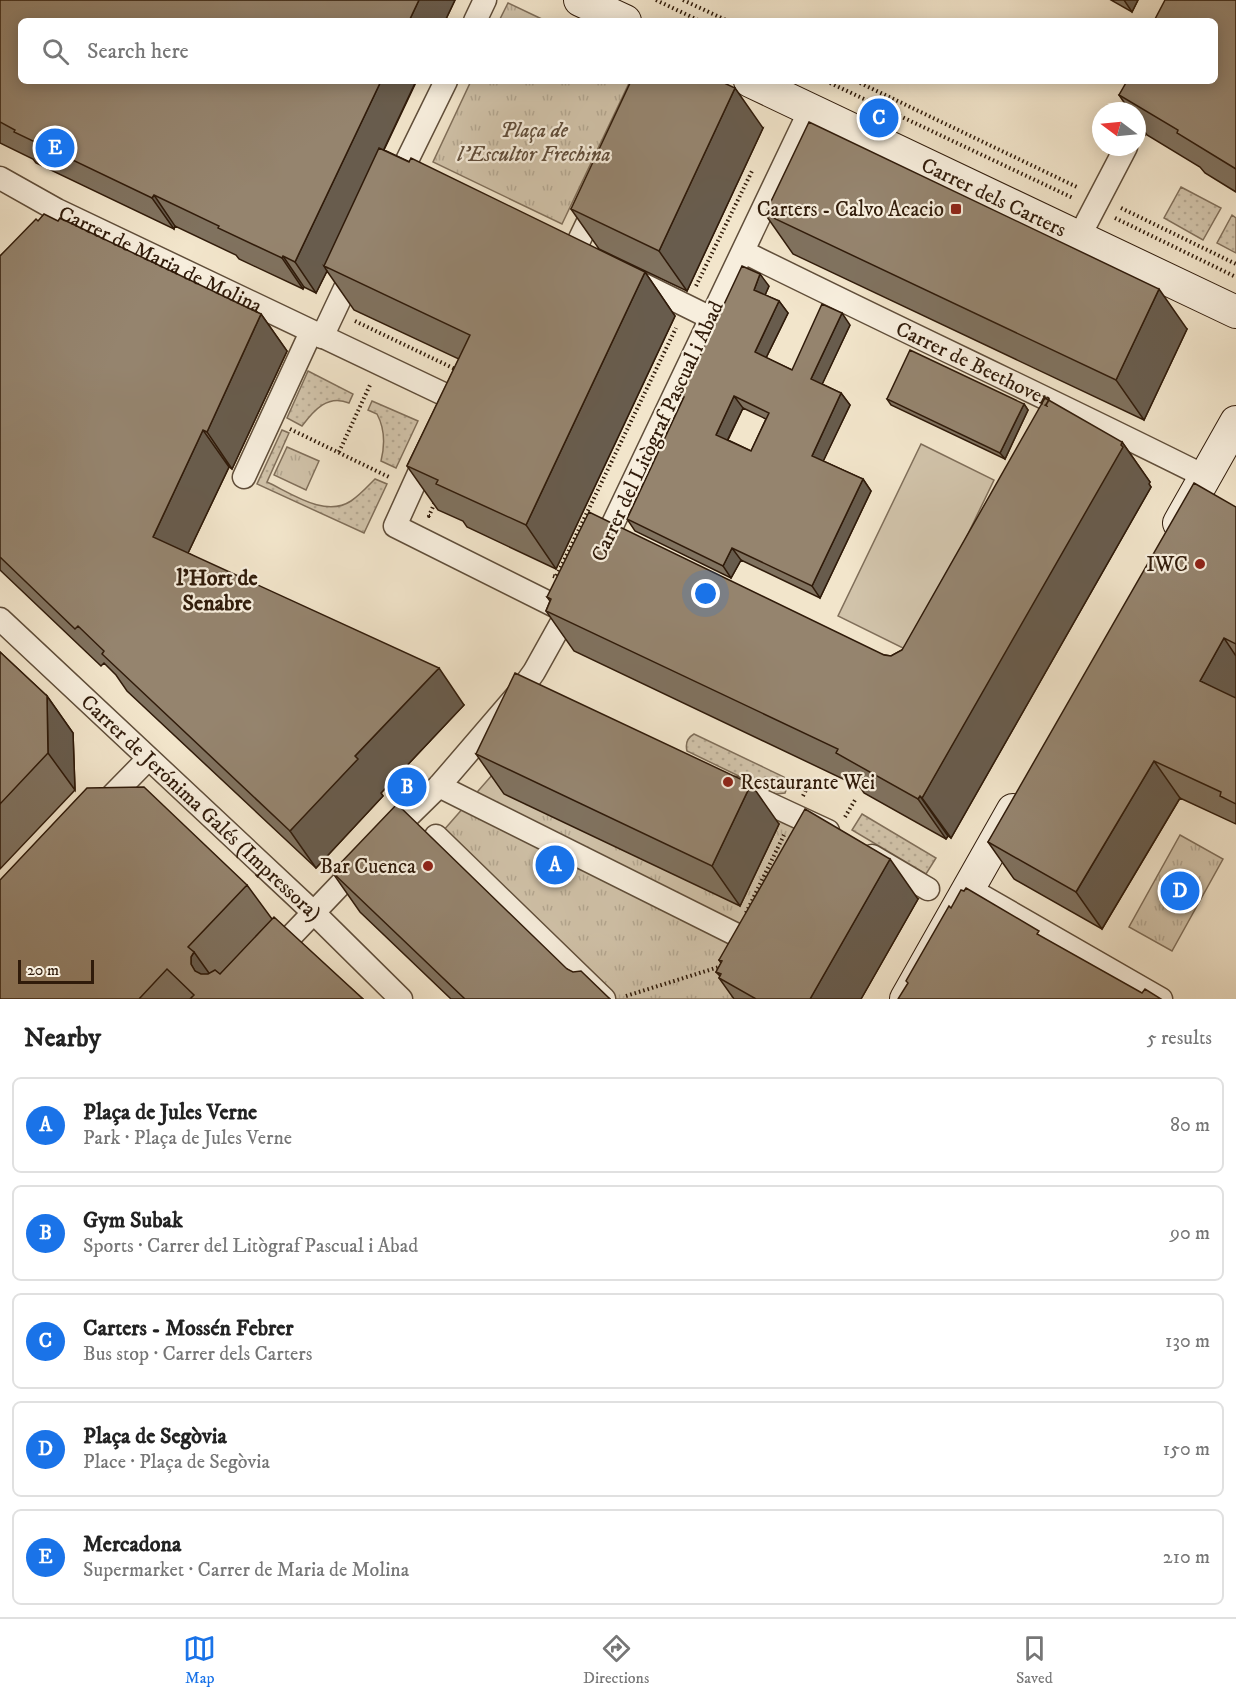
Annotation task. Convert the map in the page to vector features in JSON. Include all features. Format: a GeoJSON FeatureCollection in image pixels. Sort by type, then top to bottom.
{"type":"FeatureCollection","features":[{"type":"Feature","properties":{"kind":"street"},"geometry":{"type":"LineString","coordinates":[[476,18],[485,0]]}},
{"type":"Feature","properties":{"kind":"street"},"geometry":{"type":"LineString","coordinates":[[580,0],[619,18]]}},
{"type":"Feature","properties":{"kind":"street"},"geometry":{"type":"LineString","coordinates":[[384,209],[445,84]]}},
{"type":"Feature","properties":{"kind":"street","name":"Carrer dels Carters"},"geometry":{"type":"LineString","coordinates":[[756,84],[1236,312]]}},
{"type":"Feature","properties":{"kind":"street"},"geometry":{"type":"LineString","coordinates":[[1146,110],[1159,84]]}},
{"type":"Feature","properties":{"kind":"street","name":"Carrer del Litògraf Pascual i Abad"},"geometry":{"type":"LineString","coordinates":[[231,999],[313,912],[439,786],[534,672],[587,578],[810,110]]}},
{"type":"Feature","properties":{"kind":"street"},"geometry":{"type":"LineString","coordinates":[[1079,237],[1121,156]]}},
{"type":"Feature","properties":{"kind":"street"},"geometry":{"type":"LineString","coordinates":[[403,168],[425,178]]}},
{"type":"Feature","properties":{"kind":"street"},"geometry":{"type":"LineString","coordinates":[[574,251],[609,177]]}},
{"type":"Feature","properties":{"kind":"street","name":"Carrer de Maria de Molina"},"geometry":{"type":"LineString","coordinates":[[0,178],[50,218],[317,334]]}},
{"type":"Feature","properties":{"kind":"street"},"geometry":{"type":"LineString","coordinates":[[553,241],[594,261]]}},
{"type":"Feature","properties":{"kind":"street"},"geometry":{"type":"LineString","coordinates":[[244,477],[270,420],[317,334],[334,311],[364,250]]}},
{"type":"Feature","properties":{"kind":"street","name":"Carrer de Beethoven"},"geometry":{"type":"LineString","coordinates":[[744,252],[1206,477]]}},
{"type":"Feature","properties":{"kind":"street"},"geometry":{"type":"LineString","coordinates":[[615,271],[711,318]]}},
{"type":"Feature","properties":{"kind":"street"},"geometry":{"type":"LineString","coordinates":[[317,334],[454,399],[395,526],[567,612]]}},
{"type":"Feature","properties":{"kind":"street"},"geometry":{"type":"LineString","coordinates":[[1062,431],[1073,411]]}},
{"type":"Feature","properties":{"kind":"street"},"geometry":{"type":"LineString","coordinates":[[1164,548],[1236,422]]}},
{"type":"Feature","properties":{"kind":"street"},"geometry":{"type":"LineString","coordinates":[[608,534],[630,544]]}},
{"type":"Feature","properties":{"kind":"street","name":"Carrer de Jerónima Galés (Impressora)"},"geometry":{"type":"LineString","coordinates":[[0,620],[313,912],[401,999]]}},
{"type":"Feature","properties":{"kind":"street"},"geometry":{"type":"LineString","coordinates":[[82,827],[148,759]]}},
{"type":"Feature","properties":{"kind":"street"},"geometry":{"type":"LineString","coordinates":[[720,781],[845,841],[928,889]]}},
{"type":"Feature","properties":{"kind":"street"},"geometry":{"type":"LineString","coordinates":[[906,999],[1029,781]]}},
{"type":"Feature","properties":{"kind":"street"},"geometry":{"type":"LineString","coordinates":[[439,786],[747,940]]}},
{"type":"Feature","properties":{"kind":"street"},"geometry":{"type":"LineString","coordinates":[[436,836],[604,999]]}},
{"type":"Feature","properties":{"kind":"street"},"geometry":{"type":"LineString","coordinates":[[968,888],[1161,999]]}},
{"type":"Feature","properties":{"kind":"path"},"geometry":{"type":"LineString","coordinates":[[656,0],[694,18]]}},
{"type":"Feature","properties":{"kind":"path"},"geometry":{"type":"LineString","coordinates":[[683,0],[722,18]]}},
{"type":"Feature","properties":{"kind":"path"},"geometry":{"type":"LineString","coordinates":[[833,84],[1236,264]]}},
{"type":"Feature","properties":{"kind":"path"},"geometry":{"type":"LineString","coordinates":[[862,84],[1097,203],[1236,277]]}},
{"type":"Feature","properties":{"kind":"path"},"geometry":{"type":"LineString","coordinates":[[546,572],[556,577],[756,161]]}},
{"type":"Feature","properties":{"kind":"path"},"geometry":{"type":"LineString","coordinates":[[334,311],[461,372]]}},
{"type":"Feature","properties":{"kind":"path"},"geometry":{"type":"LineString","coordinates":[[339,452],[393,339]]}},
{"type":"Feature","properties":{"kind":"path"},"geometry":{"type":"LineString","coordinates":[[270,420],[437,499],[429,516],[439,521]]}},
{"type":"Feature","properties":{"kind":"path"},"geometry":{"type":"LineString","coordinates":[[746,913],[812,778]]}},
{"type":"Feature","properties":{"kind":"path"},"geometry":{"type":"LineString","coordinates":[[845,841],[855,800]]}},
{"type":"Feature","properties":{"kind":"path"},"geometry":{"type":"LineString","coordinates":[[617,999],[723,966]]}},
{"type":"Feature","properties":{"kind":"green space"},"geometry":{"type":"Polygon","coordinates":[[[508,3],[540,18],[500,18],[508,3]]]}},
{"type":"Feature","properties":{"kind":"green space","name":"Plaça de l'Escultor Frechina"},"geometry":{"type":"Polygon","coordinates":[[[470,84],[629,84],[562,224],[433,162],[470,84]]]}},
{"type":"Feature","properties":{"kind":"green space"},"geometry":{"type":"Polygon","coordinates":[[[1181,187],[1221,208],[1203,240],[1164,218],[1181,187]]]}},
{"type":"Feature","properties":{"kind":"green space"},"geometry":{"type":"Polygon","coordinates":[[[1232,215],[1236,218],[1236,253],[1217,243],[1232,215]]]}},
{"type":"Feature","properties":{"kind":"green space"},"geometry":{"type":"Polygon","coordinates":[[[308,371],[353,394],[349,403],[334,401],[322,405],[302,426],[287,418],[308,371]]]}},
{"type":"Feature","properties":{"kind":"green space"},"geometry":{"type":"Polygon","coordinates":[[[372,401],[418,421],[396,468],[381,461],[383,431],[377,414],[368,410],[372,401]]]}},
{"type":"Feature","properties":{"kind":"green space"},"geometry":{"type":"Polygon","coordinates":[[[282,430],[289,433],[267,482],[308,502],[330,507],[341,506],[351,501],[375,479],[387,484],[364,533],[257,484],[282,430]]]}},
{"type":"Feature","properties":{"kind":"green space"},"geometry":{"type":"Polygon","coordinates":[[[921,444],[994,480],[911,652],[838,616],[921,444]]]}},
{"type":"Feature","properties":{"kind":"green space"},"geometry":{"type":"Polygon","coordinates":[[[287,447],[319,461],[306,490],[274,475],[287,447]]]}},
{"type":"Feature","properties":{"kind":"green space"},"geometry":{"type":"Polygon","coordinates":[[[550,709],[738,900],[778,817],[839,846],[752,999],[589,999],[429,847],[550,709]]]}},
{"type":"Feature","properties":{"kind":"green space"},"geometry":{"type":"Polygon","coordinates":[[[694,734],[784,777],[789,782],[785,793],[776,794],[687,751],[687,741],[694,734]]]}},
{"type":"Feature","properties":{"kind":"green space"},"geometry":{"type":"Polygon","coordinates":[[[862,814],[936,858],[926,874],[852,830],[862,814]]]}},
{"type":"Feature","properties":{"kind":"green space"},"geometry":{"type":"Polygon","coordinates":[[[1180,835],[1223,859],[1172,951],[1129,927],[1180,835]]]}},
{"type":"Feature","properties":{"kind":"building"},"geometry":{"type":"Polygon","coordinates":[[[0,0],[419,0],[410,18],[18,18],[18,84],[380,84],[295,262],[218,228],[219,226],[154,195],[152,198],[14,132],[15,130],[0,122],[0,0]]]}},
{"type":"Feature","properties":{"kind":"building"},"geometry":{"type":"Polygon","coordinates":[[[1165,0],[1236,0],[1236,169],[1146,111],[1146,102],[1131,102],[1119,95],[1125,84],[1218,84],[1218,18],[1156,18],[1165,0]]]}},
{"type":"Feature","properties":{"kind":"building"},"geometry":{"type":"Polygon","coordinates":[[[630,84],[726,84],[735,88],[659,251],[571,209],[630,84]]]}},
{"type":"Feature","properties":{"kind":"building"},"geometry":{"type":"Polygon","coordinates":[[[809,122],[1159,289],[1116,380],[765,214],[809,122]]]}},
{"type":"Feature","properties":{"kind":"building"},"geometry":{"type":"Polygon","coordinates":[[[379,148],[409,162],[411,158],[645,272],[526,525],[436,484],[438,480],[407,466],[470,335],[324,266],[379,148]]]}},
{"type":"Feature","properties":{"kind":"building"},"geometry":{"type":"Polygon","coordinates":[[[44,214],[58,221],[60,218],[261,314],[207,432],[203,430],[153,537],[439,668],[355,756],[358,759],[290,831],[102,654],[104,651],[78,626],[75,629],[0,557],[0,256],[36,219],[38,221],[44,214]]]}},
{"type":"Feature","properties":{"kind":"building"},"geometry":{"type":"Polygon","coordinates":[[[742,266],[760,274],[754,290],[779,301],[755,352],[792,370],[822,304],[842,313],[811,379],[841,393],[812,456],[863,479],[812,586],[732,548],[723,566],[627,519],[684,397],[681,396],[742,266]],[[734,396],[716,435],[751,451],[769,413],[734,396]]]}},
{"type":"Feature","properties":{"kind":"building"},"geometry":{"type":"Polygon","coordinates":[[[910,350],[1024,404],[1000,453],[887,399],[910,350]]]}},
{"type":"Feature","properties":{"kind":"building"},"geometry":{"type":"Polygon","coordinates":[[[1045,398],[1122,442],[1123,447],[922,798],[920,796],[918,799],[836,753],[838,749],[546,611],[551,599],[547,597],[589,512],[884,655],[891,656],[902,650],[1045,398]]]}},
{"type":"Feature","properties":{"kind":"building"},"geometry":{"type":"Polygon","coordinates":[[[1194,483],[1236,507],[1236,644],[1224,638],[1200,681],[1236,698],[1236,804],[1220,796],[1221,792],[1154,761],[1076,892],[988,842],[1194,483]]]}},
{"type":"Feature","properties":{"kind":"building"},"geometry":{"type":"Polygon","coordinates":[[[0,652],[47,696],[48,753],[0,804],[0,652]]]}},
{"type":"Feature","properties":{"kind":"building"},"geometry":{"type":"Polygon","coordinates":[[[515,673],[751,784],[712,866],[476,754],[515,673]]]}},
{"type":"Feature","properties":{"kind":"building"},"geometry":{"type":"Polygon","coordinates":[[[144,787],[247,885],[188,947],[194,952],[191,964],[195,971],[208,974],[215,970],[220,974],[274,917],[363,999],[190,999],[194,995],[167,969],[139,999],[0,999],[0,880],[87,788],[144,787]]]}},
{"type":"Feature","properties":{"kind":"building"},"geometry":{"type":"Polygon","coordinates":[[[397,804],[567,969],[573,972],[581,971],[610,999],[465,999],[332,872],[397,804]]]}},
{"type":"Feature","properties":{"kind":"building"},"geometry":{"type":"Polygon","coordinates":[[[805,809],[890,859],[810,999],[756,999],[719,978],[721,974],[716,972],[722,961],[719,960],[805,809]]]}},
{"type":"Feature","properties":{"kind":"building"},"geometry":{"type":"Polygon","coordinates":[[[966,888],[1039,931],[1037,934],[1142,993],[1145,989],[1161,999],[898,999],[949,906],[951,908],[961,890],[964,891],[966,888]]]}},
{"type":"Feature","properties":{"kind":"place","name":"Carters - Mossén Febrer"},"geometry":{"type":"Point","coordinates":[879,118]}},
{"type":"Feature","properties":{"kind":"place","name":"Mercadona"},"geometry":{"type":"Point","coordinates":[55,148]}},
{"type":"Feature","properties":{"kind":"place","name":"Carters - Calvo Acacio"},"geometry":{"type":"Point","coordinates":[956,209]}},
{"type":"Feature","properties":{"kind":"place","name":"IWC"},"geometry":{"type":"Point","coordinates":[1200,564]}},
{"type":"Feature","properties":{"kind":"place","name":"Restaurante Wei"},"geometry":{"type":"Point","coordinates":[728,782]}},
{"type":"Feature","properties":{"kind":"place","name":"Gym Subak"},"geometry":{"type":"Point","coordinates":[407,787]}},
{"type":"Feature","properties":{"kind":"place","name":"Plaça de Jules Verne"},"geometry":{"type":"Point","coordinates":[555,865]}},
{"type":"Feature","properties":{"kind":"place","name":"Bar Cuenca"},"geometry":{"type":"Point","coordinates":[428,866]}},
{"type":"Feature","properties":{"kind":"place","name":"Plaça de Segòvia"},"geometry":{"type":"Point","coordinates":[1180,891]}},
{"type":"Feature","properties":{"kind":"district","name":"l'Hort de Senabre"},"geometry":{"type":"Point","coordinates":[217,590]}}]}
